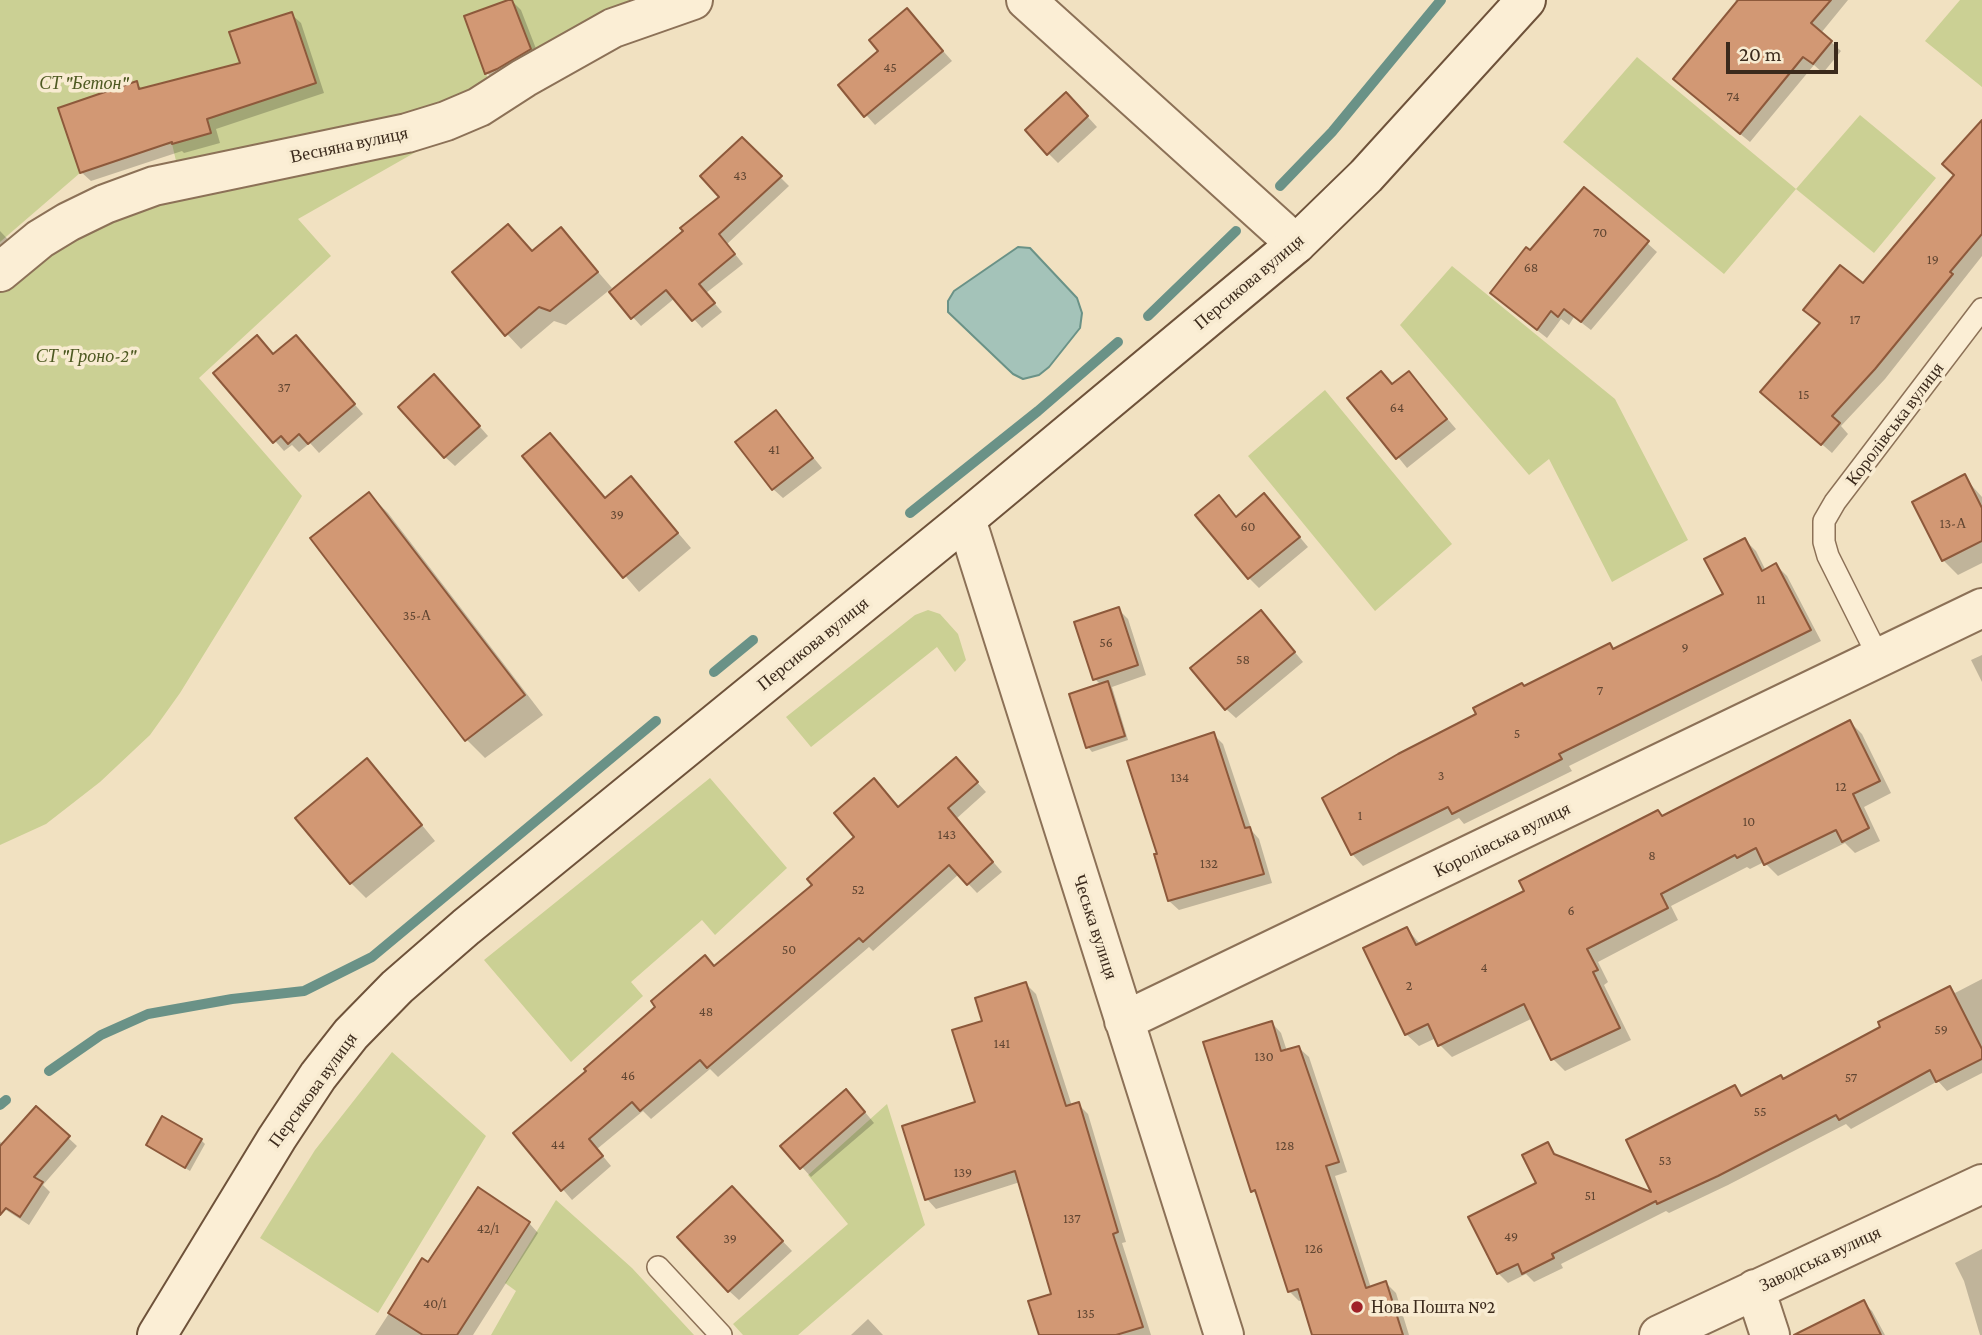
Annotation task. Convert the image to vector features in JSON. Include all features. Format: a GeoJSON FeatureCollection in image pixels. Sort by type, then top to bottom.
{"type":"FeatureCollection","features":[{"type":"Feature","properties":{"kind":"street","name":"Весняна вулиця"},"geometry":{"type":"LineString","coordinates":[[0,272],[40,239],[105,204],[154,186],[190,177],[394,136],[446,121],[479,107],[524,78],[613,28],[693,0]]}},
{"type":"Feature","properties":{"kind":"street"},"geometry":{"type":"LineString","coordinates":[[1026,0],[1296,244]]}},
{"type":"Feature","properties":{"kind":"street","name":"Персикова вулиця"},"geometry":{"type":"LineString","coordinates":[[157,1335],[318,1076],[351,1034],[397,987],[1296,244],[1366,176],[1526,0]]}},
{"type":"Feature","properties":{"kind":"street","name":"Чеська вулиця"},"geometry":{"type":"LineString","coordinates":[[966,519],[1224,1335]]}},
{"type":"Feature","properties":{"kind":"street","name":"Королівська вулиця"},"geometry":{"type":"LineString","coordinates":[[1124,1021],[1982,608]]}},
{"type":"Feature","properties":{"kind":"street","name":"Заводська вулиця"},"geometry":{"type":"LineString","coordinates":[[1659,1335],[1982,1184]]}},
{"type":"Feature","properties":{"kind":"street"},"geometry":{"type":"LineString","coordinates":[[1755,1289],[1770,1335]]}},
{"type":"Feature","properties":{"kind":"lane","name":"Королівська вулиця"},"geometry":{"type":"LineString","coordinates":[[1879,658],[1828,556],[1824,542],[1824,521],[1835,502],[1982,309]]}},
{"type":"Feature","properties":{"kind":"lane"},"geometry":{"type":"LineString","coordinates":[[658,1267],[721,1335]]}},
{"type":"Feature","properties":{"kind":"green space","name":"СТ \"Бетон\""},"geometry":{"type":"Polygon","coordinates":[[[0,0],[654,0],[533,56],[486,73],[490,87],[456,103],[177,165],[172,144],[159,146],[80,173],[0,242],[0,0]]]}},
{"type":"Feature","properties":{"kind":"green space"},"geometry":{"type":"Polygon","coordinates":[[[1960,0],[1982,0],[1982,87],[1925,41],[1960,0]]]}},
{"type":"Feature","properties":{"kind":"green space"},"geometry":{"type":"Polygon","coordinates":[[[1637,57],[1796,189],[1724,274],[1563,142],[1637,57]]]}},
{"type":"Feature","properties":{"kind":"green space"},"geometry":{"type":"Polygon","coordinates":[[[1860,115],[1936,178],[1874,253],[1796,189],[1860,115]]]}},
{"type":"Feature","properties":{"kind":"green space","name":"СТ \"Гроно-2\""},"geometry":{"type":"Polygon","coordinates":[[[458,128],[298,219],[331,256],[199,378],[302,496],[180,693],[150,735],[100,782],[46,824],[0,845],[0,282],[81,223],[458,128]]]}},
{"type":"Feature","properties":{"kind":"green space"},"geometry":{"type":"Polygon","coordinates":[[[1452,266],[1615,399],[1688,540],[1612,582],[1549,459],[1529,475],[1400,325],[1452,266]]]}},
{"type":"Feature","properties":{"kind":"green space"},"geometry":{"type":"Polygon","coordinates":[[[1325,390],[1452,544],[1375,611],[1248,456],[1325,390]]]}},
{"type":"Feature","properties":{"kind":"green space"},"geometry":{"type":"Polygon","coordinates":[[[928,610],[940,614],[958,634],[966,660],[955,672],[937,647],[811,747],[786,717],[915,615],[928,610]]]}},
{"type":"Feature","properties":{"kind":"green space"},"geometry":{"type":"Polygon","coordinates":[[[710,778],[787,868],[715,935],[702,920],[631,982],[643,996],[571,1062],[484,960],[710,778]]]}},
{"type":"Feature","properties":{"kind":"green space"},"geometry":{"type":"Polygon","coordinates":[[[392,1052],[486,1136],[378,1313],[260,1238],[315,1150],[392,1052]]]}},
{"type":"Feature","properties":{"kind":"green space"},"geometry":{"type":"Polygon","coordinates":[[[887,1104],[925,1225],[798,1335],[743,1335],[733,1324],[848,1224],[808,1175],[887,1104]]]}},
{"type":"Feature","properties":{"kind":"green space"},"geometry":{"type":"Polygon","coordinates":[[[556,1200],[632,1268],[694,1335],[491,1335],[516,1291],[505,1283],[556,1200]]]}},
{"type":"Feature","properties":{"kind":"water"},"geometry":{"type":"Polygon","coordinates":[[[1018,247],[1030,248],[1077,298],[1082,313],[1080,328],[1049,367],[1039,375],[1023,379],[1013,374],[948,312],[948,301],[954,291],[1018,247]]]}},
{"type":"Feature","properties":{"kind":"building"},"geometry":{"type":"Polygon","coordinates":[[[512,0],[531,49],[485,74],[464,16],[512,0]]]}},
{"type":"Feature","properties":{"kind":"building"},"geometry":{"type":"Polygon","coordinates":[[[1738,0],[1831,0],[1811,23],[1832,41],[1813,64],[1803,57],[1740,134],[1673,79],[1738,0]]]}},
{"type":"Feature","properties":{"kind":"building"},"geometry":{"type":"Polygon","coordinates":[[[907,8],[943,51],[864,117],[838,85],[878,51],[869,40],[907,8]]]}},
{"type":"Feature","properties":{"kind":"building"},"geometry":{"type":"Polygon","coordinates":[[[292,12],[316,83],[207,119],[211,133],[172,142],[80,173],[58,108],[137,81],[139,89],[240,63],[229,32],[292,12]]]}},
{"type":"Feature","properties":{"kind":"building"},"geometry":{"type":"Polygon","coordinates":[[[1066,92],[1088,116],[1047,155],[1025,130],[1066,92]]]}},
{"type":"Feature","properties":{"kind":"building"},"geometry":{"type":"Polygon","coordinates":[[[1982,120],[1982,234],[1950,272],[1953,274],[1875,369],[1832,416],[1840,423],[1821,445],[1760,392],[1820,323],[1803,310],[1840,265],[1863,283],[1954,175],[1942,164],[1982,120]]]}},
{"type":"Feature","properties":{"kind":"building"},"geometry":{"type":"Polygon","coordinates":[[[742,137],[782,176],[719,234],[735,254],[699,284],[715,303],[692,321],[666,290],[631,319],[609,292],[683,231],[680,228],[719,197],[700,176],[742,137]]]}},
{"type":"Feature","properties":{"kind":"building"},"geometry":{"type":"Polygon","coordinates":[[[1584,187],[1649,241],[1581,322],[1564,309],[1558,317],[1551,311],[1537,330],[1490,293],[1526,247],[1530,250],[1584,187]]]}},
{"type":"Feature","properties":{"kind":"building"},"geometry":{"type":"Polygon","coordinates":[[[508,224],[532,251],[561,227],[598,272],[550,311],[539,307],[505,336],[452,272],[508,224]]]}},
{"type":"Feature","properties":{"kind":"building"},"geometry":{"type":"Polygon","coordinates":[[[257,335],[273,354],[296,335],[355,404],[308,444],[299,434],[288,444],[281,436],[273,443],[213,373],[257,335]]]}},
{"type":"Feature","properties":{"kind":"building"},"geometry":{"type":"Polygon","coordinates":[[[1381,371],[1392,384],[1409,371],[1447,419],[1396,459],[1347,398],[1381,371]]]}},
{"type":"Feature","properties":{"kind":"building"},"geometry":{"type":"Polygon","coordinates":[[[434,374],[480,426],[444,458],[398,407],[434,374]]]}},
{"type":"Feature","properties":{"kind":"building"},"geometry":{"type":"Polygon","coordinates":[[[776,410],[813,458],[772,490],[735,442],[776,410]]]}},
{"type":"Feature","properties":{"kind":"building"},"geometry":{"type":"Polygon","coordinates":[[[550,433],[605,498],[631,476],[678,533],[623,578],[522,456],[550,433]]]}},
{"type":"Feature","properties":{"kind":"building"},"geometry":{"type":"Polygon","coordinates":[[[1965,474],[1982,508],[1982,541],[1942,561],[1912,502],[1965,474]]]}},
{"type":"Feature","properties":{"kind":"building"},"geometry":{"type":"Polygon","coordinates":[[[369,492],[525,695],[465,741],[310,538],[369,492]]]}},
{"type":"Feature","properties":{"kind":"building"},"geometry":{"type":"Polygon","coordinates":[[[1264,493],[1300,537],[1248,579],[1195,515],[1219,495],[1236,517],[1264,493]]]}},
{"type":"Feature","properties":{"kind":"building"},"geometry":{"type":"Polygon","coordinates":[[[1745,538],[1762,571],[1776,563],[1811,630],[1559,754],[1562,759],[1452,814],[1448,807],[1351,855],[1322,798],[1398,754],[1476,714],[1473,708],[1522,683],[1524,686],[1610,643],[1613,649],[1723,594],[1704,559],[1745,538]]]}},
{"type":"Feature","properties":{"kind":"building"},"geometry":{"type":"Polygon","coordinates":[[[1119,607],[1138,665],[1093,680],[1074,622],[1119,607]]]}},
{"type":"Feature","properties":{"kind":"building"},"geometry":{"type":"Polygon","coordinates":[[[1261,610],[1295,652],[1225,710],[1190,668],[1261,610]]]}},
{"type":"Feature","properties":{"kind":"building"},"geometry":{"type":"Polygon","coordinates":[[[1108,681],[1125,736],[1086,748],[1069,694],[1108,681]]]}},
{"type":"Feature","properties":{"kind":"building"},"geometry":{"type":"Polygon","coordinates":[[[1850,720],[1880,781],[1853,794],[1869,828],[1842,842],[1836,830],[1764,865],[1756,848],[1737,858],[1735,855],[1661,894],[1668,908],[1587,949],[1598,970],[1593,972],[1620,1028],[1551,1060],[1524,1004],[1438,1046],[1428,1024],[1405,1035],[1363,948],[1407,927],[1416,945],[1524,891],[1519,881],[1658,810],[1662,816],[1850,720]]]}},
{"type":"Feature","properties":{"kind":"building"},"geometry":{"type":"Polygon","coordinates":[[[1214,732],[1245,828],[1250,827],[1264,874],[1168,901],[1154,854],[1157,854],[1127,761],[1214,732]]]}},
{"type":"Feature","properties":{"kind":"building"},"geometry":{"type":"Polygon","coordinates":[[[956,757],[978,782],[948,808],[993,862],[967,885],[949,865],[863,942],[859,938],[707,1068],[700,1060],[640,1111],[632,1102],[589,1139],[603,1156],[561,1191],[513,1133],[586,1071],[584,1069],[655,1007],[651,1001],[705,955],[714,966],[812,885],[807,879],[854,837],[834,813],[874,778],[898,807],[956,757]]]}},
{"type":"Feature","properties":{"kind":"building"},"geometry":{"type":"Polygon","coordinates":[[[367,758],[422,825],[350,884],[295,818],[367,758]]]}},
{"type":"Feature","properties":{"kind":"building"},"geometry":{"type":"Polygon","coordinates":[[[1026,982],[1066,1106],[1079,1102],[1118,1232],[1113,1234],[1143,1327],[1116,1335],[1039,1335],[1028,1301],[1051,1294],[1015,1171],[925,1200],[902,1126],[975,1102],[952,1030],[982,1021],[975,998],[1026,982]]]}},
{"type":"Feature","properties":{"kind":"building"},"geometry":{"type":"Polygon","coordinates":[[[1950,986],[1982,1049],[1982,1059],[1936,1082],[1930,1070],[1839,1120],[1836,1115],[1718,1176],[1657,1204],[1656,1201],[1552,1254],[1554,1258],[1522,1274],[1518,1264],[1497,1274],[1468,1217],[1536,1183],[1522,1155],[1548,1142],[1554,1154],[1651,1192],[1626,1140],[1735,1085],[1741,1096],[1781,1075],[1783,1079],[1880,1027],[1878,1022],[1950,986]]]}},
{"type":"Feature","properties":{"kind":"building"},"geometry":{"type":"Polygon","coordinates":[[[1272,1021],[1281,1051],[1299,1046],[1339,1162],[1326,1166],[1366,1288],[1386,1281],[1403,1335],[1312,1335],[1298,1289],[1288,1292],[1255,1190],[1251,1192],[1203,1042],[1272,1021]]]}},
{"type":"Feature","properties":{"kind":"building"},"geometry":{"type":"Polygon","coordinates":[[[846,1089],[865,1112],[800,1169],[780,1146],[846,1089]]]}},
{"type":"Feature","properties":{"kind":"building"},"geometry":{"type":"Polygon","coordinates":[[[36,1106],[70,1136],[34,1177],[43,1182],[20,1217],[6,1208],[0,1215],[0,1146],[36,1106]]]}},
{"type":"Feature","properties":{"kind":"building"},"geometry":{"type":"Polygon","coordinates":[[[162,1116],[202,1139],[185,1168],[146,1145],[162,1116]]]}},
{"type":"Feature","properties":{"kind":"building"},"geometry":{"type":"Polygon","coordinates":[[[732,1186],[783,1241],[728,1292],[677,1237],[732,1186]]]}},
{"type":"Feature","properties":{"kind":"building"},"geometry":{"type":"Polygon","coordinates":[[[478,1187],[530,1222],[457,1335],[423,1335],[388,1313],[422,1258],[428,1262],[478,1187]]]}},
{"type":"Feature","properties":{"kind":"building"},"geometry":{"type":"Polygon","coordinates":[[[1864,1300],[1881,1335],[1794,1335],[1864,1300]]]}},
{"type":"Feature","properties":{"kind":"waterway"},"geometry":{"type":"LineString","coordinates":[[1280,186],[1332,132],[1441,0]]}},
{"type":"Feature","properties":{"kind":"waterway"},"geometry":{"type":"LineString","coordinates":[[1148,316],[1236,231]]}},
{"type":"Feature","properties":{"kind":"waterway"},"geometry":{"type":"LineString","coordinates":[[910,513],[1038,411],[1118,342]]}},
{"type":"Feature","properties":{"kind":"waterway"},"geometry":{"type":"LineString","coordinates":[[714,672],[753,640]]}},
{"type":"Feature","properties":{"kind":"waterway"},"geometry":{"type":"LineString","coordinates":[[49,1071],[101,1035],[148,1014],[232,999],[304,991],[372,957],[656,721]]}},
{"type":"Feature","properties":{"kind":"waterway"},"geometry":{"type":"LineString","coordinates":[[0,1105],[6,1100]]}},
{"type":"Feature","properties":{"kind":"place","name":"Нова Пошта №2"},"geometry":{"type":"Point","coordinates":[1357,1307]}}]}
